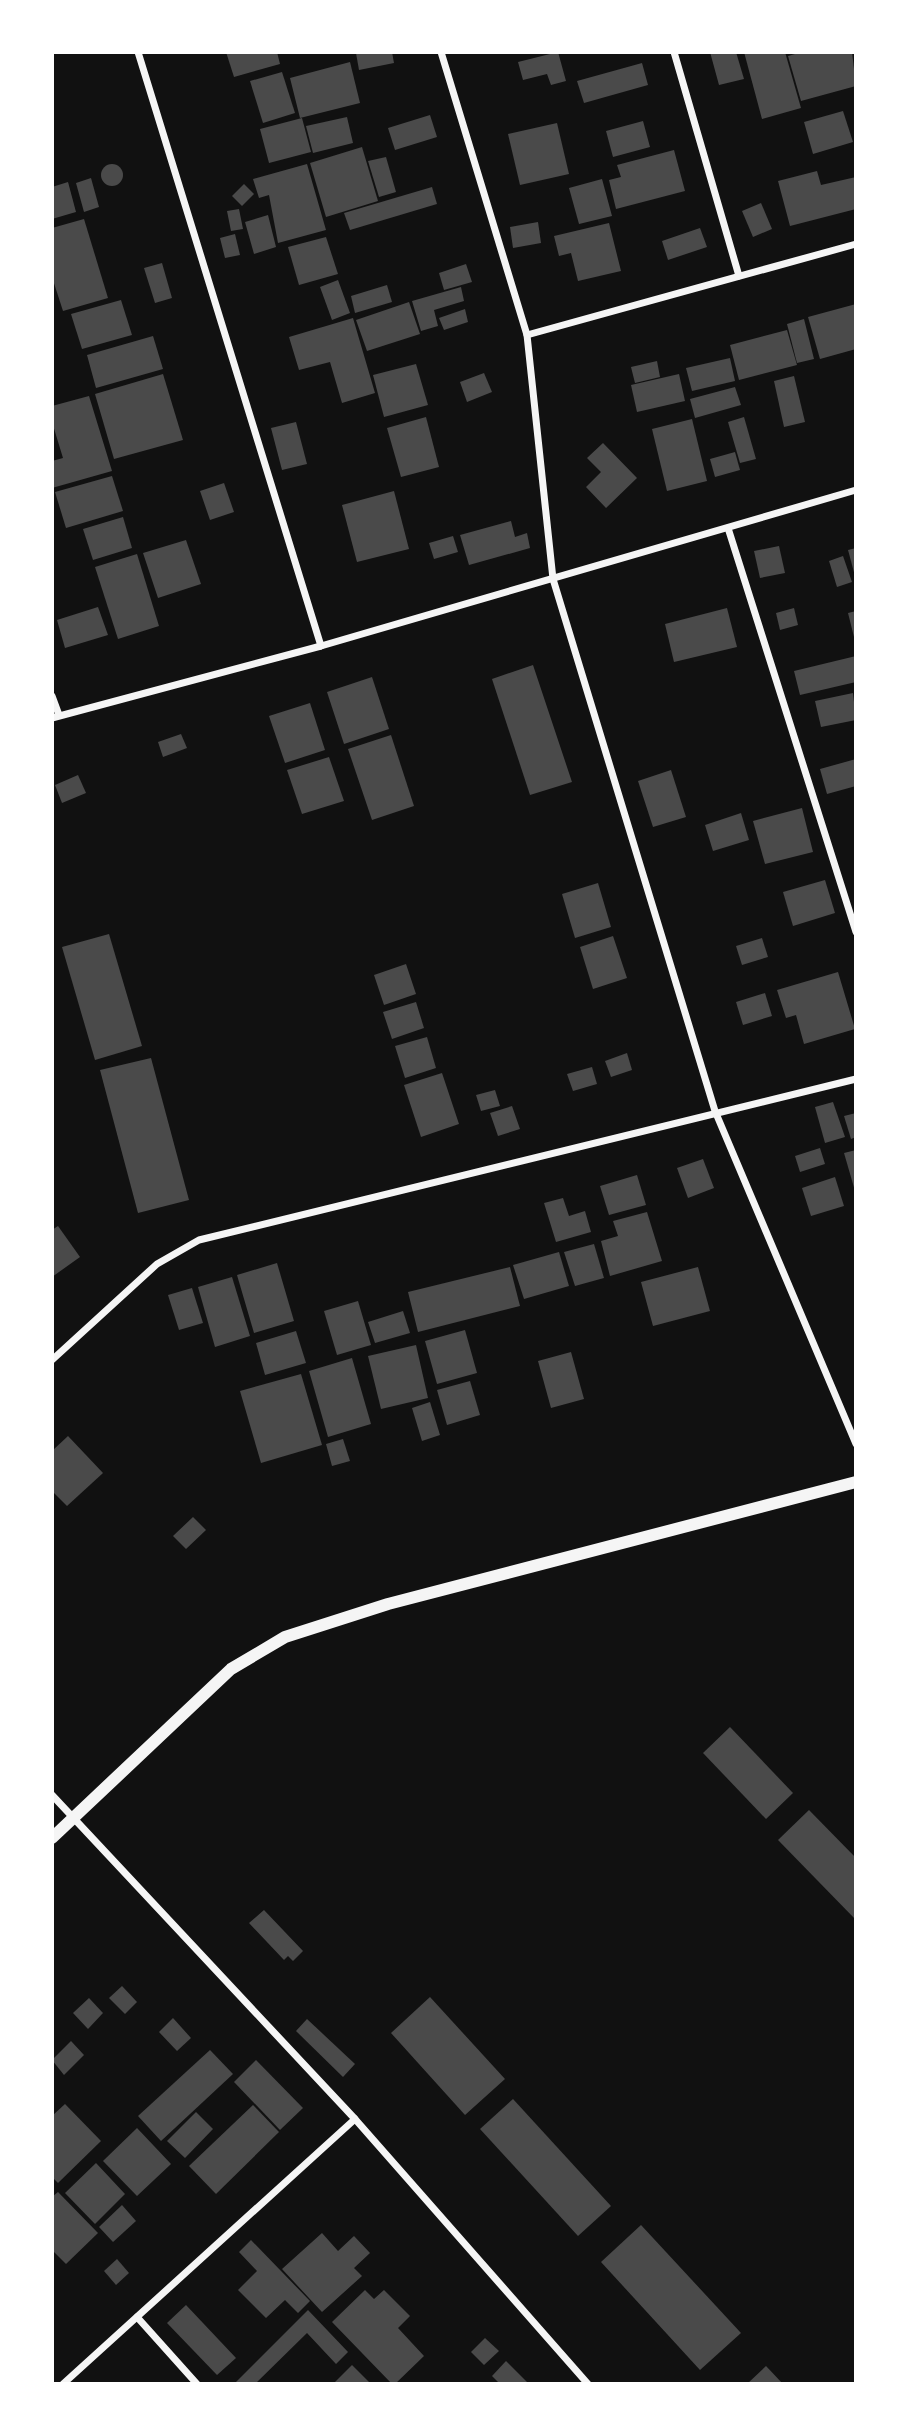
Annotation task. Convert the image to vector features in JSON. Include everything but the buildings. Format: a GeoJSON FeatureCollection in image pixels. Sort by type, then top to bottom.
{"type":"FeatureCollection","features":[{"type":"Feature","properties":{"kind":"street"},"geometry":{"type":"LineString","coordinates":[[138,52],[321,646]]}},
{"type":"Feature","properties":{"kind":"street"},"geometry":{"type":"LineString","coordinates":[[441,52],[527,335],[553,579],[715,1111],[856,1444]]}},
{"type":"Feature","properties":{"kind":"street"},"geometry":{"type":"LineString","coordinates":[[674,52],[739,276]]}},
{"type":"Feature","properties":{"kind":"street"},"geometry":{"type":"LineString","coordinates":[[527,335],[856,244]]}},
{"type":"Feature","properties":{"kind":"street"},"geometry":{"type":"LineString","coordinates":[[52,696],[56,717],[321,646],[856,490]]}},
{"type":"Feature","properties":{"kind":"street"},"geometry":{"type":"LineString","coordinates":[[728,528],[856,932]]}},
{"type":"Feature","properties":{"kind":"street"},"geometry":{"type":"LineString","coordinates":[[52,1360],[157,1264],[199,1240],[715,1111],[856,1079]]}},
{"type":"Feature","properties":{"kind":"street"},"geometry":{"type":"LineString","coordinates":[[52,1346],[59,1353]]}},
{"type":"Feature","properties":{"kind":"street"},"geometry":{"type":"LineString","coordinates":[[52,1838],[231,1669],[285,1637],[388,1604],[856,1482]]}},
{"type":"Feature","properties":{"kind":"street"},"geometry":{"type":"LineString","coordinates":[[52,1795],[355,2119],[588,2384]]}},
{"type":"Feature","properties":{"kind":"street"},"geometry":{"type":"LineString","coordinates":[[62,2384],[355,2119]]}},
{"type":"Feature","properties":{"kind":"street"},"geometry":{"type":"LineString","coordinates":[[137,2317],[197,2384]]}}]}
